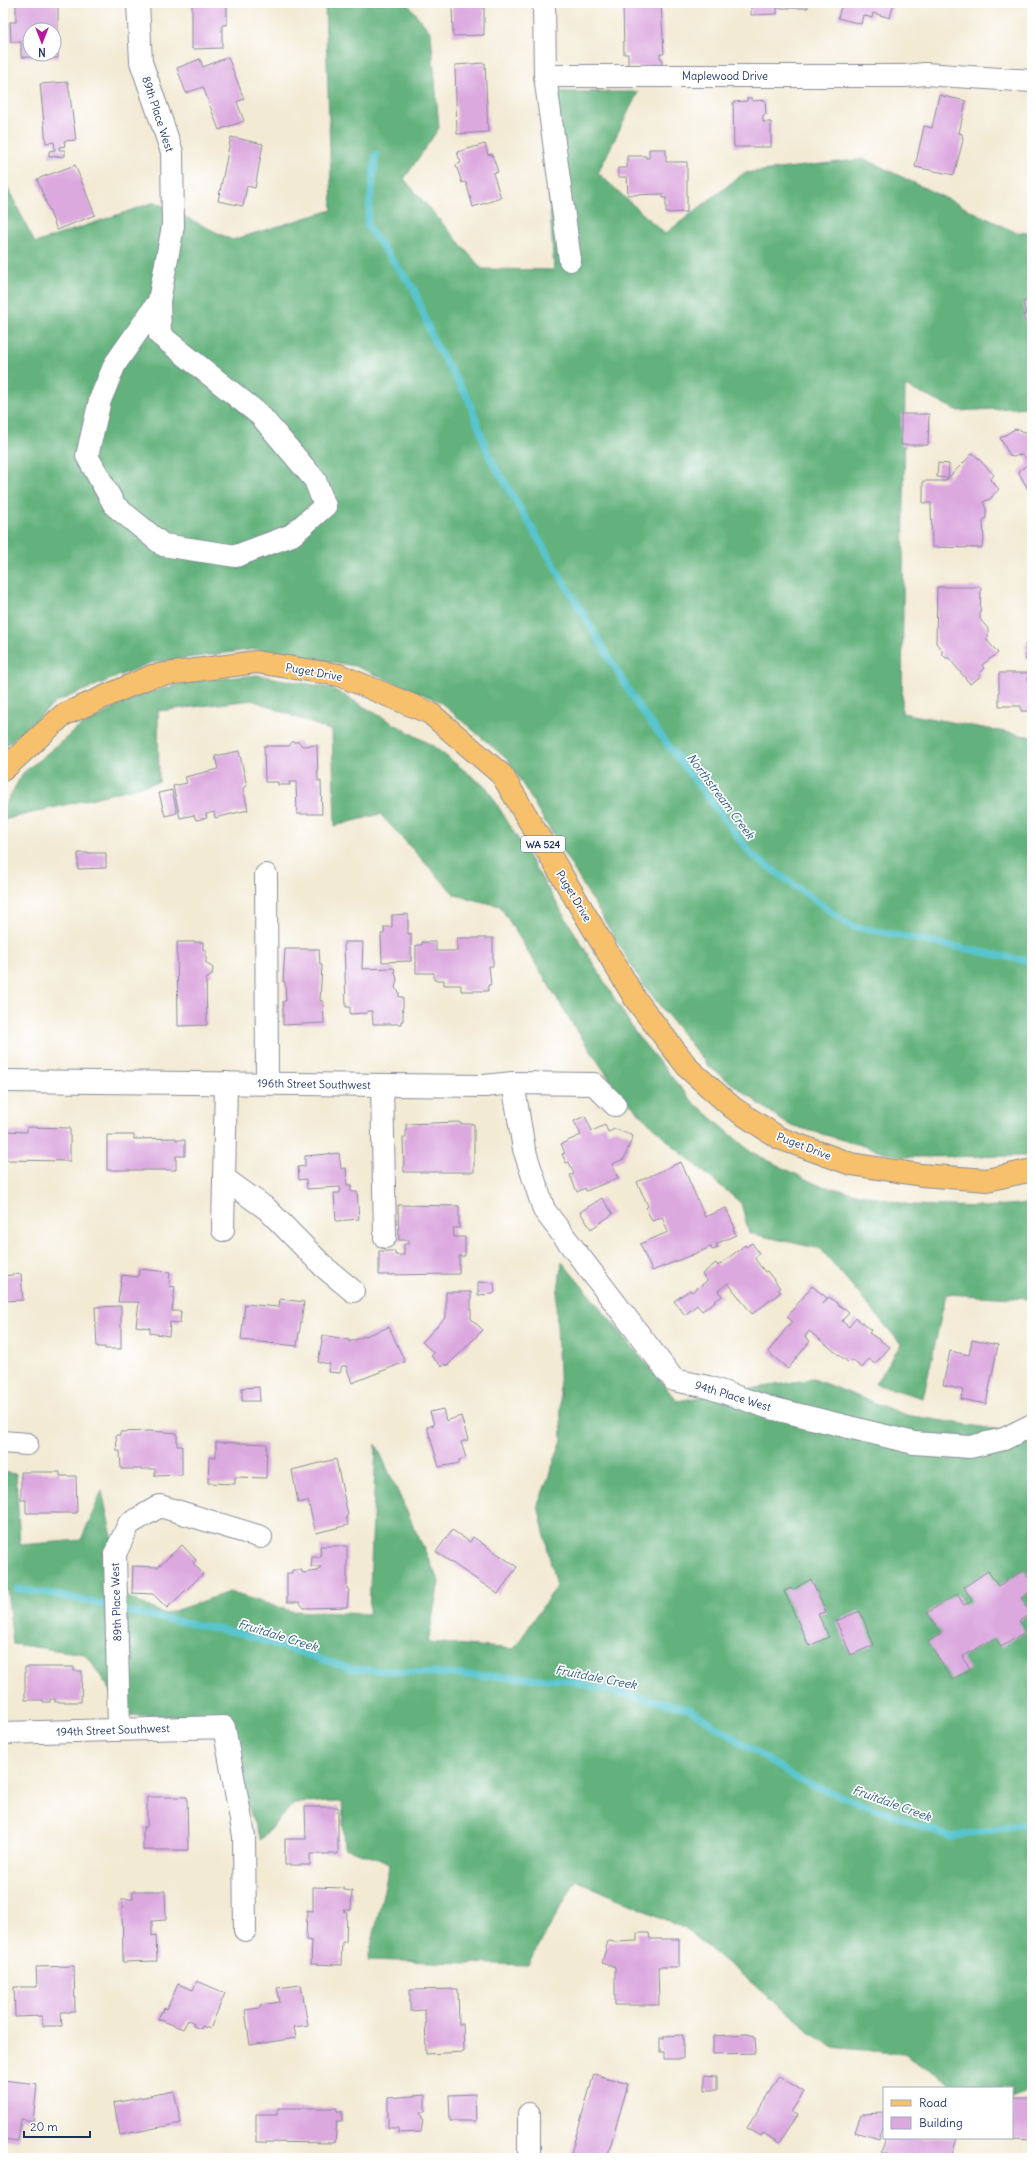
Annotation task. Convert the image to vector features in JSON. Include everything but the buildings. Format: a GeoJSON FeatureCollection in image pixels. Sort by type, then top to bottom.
{"type":"FeatureCollection","features":[{"type":"Feature","properties":{"kind":"main road","name":"Puget Drive"},"geometry":{"type":"LineString","coordinates":[[3,770],[63,715],[152,676],[256,662],[339,675],[430,713],[502,775],[636,1000],[688,1069],[733,1108],[779,1138],[851,1164],[921,1175],[987,1180],[1032,1170]]}},
{"type":"Feature","properties":{"kind":"street","name":"89th Place West"},"geometry":{"type":"LineString","coordinates":[[138,3],[141,62],[172,152],[173,226],[159,301]]}},
{"type":"Feature","properties":{"kind":"street"},"geometry":{"type":"LineString","coordinates":[[544,3],[545,76],[570,260]]}},
{"type":"Feature","properties":{"kind":"street","name":"Maplewood Drive"},"geometry":{"type":"LineString","coordinates":[[545,76],[905,76],[925,74],[1032,81]]}},
{"type":"Feature","properties":{"kind":"street"},"geometry":{"type":"LineString","coordinates":[[159,301],[160,335],[260,415],[314,480],[325,506],[292,535],[236,556],[163,545],[115,506],[87,456],[100,400],[115,364],[159,301]]}},
{"type":"Feature","properties":{"kind":"street"},"geometry":{"type":"LineString","coordinates":[[266,875],[267,1083]]}},
{"type":"Feature","properties":{"kind":"street","name":"196th Street Southwest"},"geometry":{"type":"LineString","coordinates":[[3,1081],[484,1086],[513,1083],[594,1084],[615,1105]]}},
{"type":"Feature","properties":{"kind":"street"},"geometry":{"type":"LineString","coordinates":[[223,1230],[226,1083]]}},
{"type":"Feature","properties":{"kind":"street","name":"94th Place West"},"geometry":{"type":"LineString","coordinates":[[513,1083],[524,1149],[544,1210],[674,1380],[708,1387],[767,1407],[914,1443],[970,1447],[1004,1439],[1032,1425]]}},
{"type":"Feature","properties":{"kind":"street"},"geometry":{"type":"LineString","coordinates":[[382,1084],[385,1237]]}},
{"type":"Feature","properties":{"kind":"street"},"geometry":{"type":"LineString","coordinates":[[225,1179],[267,1209],[324,1267],[353,1291]]}},
{"type":"Feature","properties":{"kind":"street"},"geometry":{"type":"LineString","coordinates":[[3,1442],[27,1444]]}},
{"type":"Feature","properties":{"kind":"street","name":"89th Place West"},"geometry":{"type":"LineString","coordinates":[[120,1729],[115,1554],[129,1524],[160,1506],[261,1537]]}},
{"type":"Feature","properties":{"kind":"street","name":"194th Street Southwest"},"geometry":{"type":"LineString","coordinates":[[3,1733],[224,1727],[244,1836],[245,1930]]}},
{"type":"Feature","properties":{"kind":"street"},"geometry":{"type":"LineString","coordinates":[[529,2114],[530,2158]]}},
{"type":"Feature","properties":{"kind":"green space"},"geometry":{"type":"Polygon","coordinates":[[[325,3],[407,3],[431,33],[439,128],[404,179],[482,269],[554,270],[542,92],[638,92],[598,173],[665,234],[744,173],[865,159],[1015,232],[1032,233],[1032,407],[959,411],[905,386],[902,713],[1032,737],[1032,1156],[902,1157],[787,1124],[708,1066],[642,983],[508,760],[439,701],[355,666],[256,649],[150,663],[56,702],[3,748],[3,178],[35,243],[155,202],[232,240],[332,210],[325,3]]]}},
{"type":"Feature","properties":{"kind":"green space"},"geometry":{"type":"Polygon","coordinates":[[[257,675],[331,688],[433,746],[487,788],[636,1034],[691,1100],[751,1152],[818,1185],[910,1205],[984,1207],[1032,1203],[1032,1303],[1030,1299],[946,1294],[923,1398],[875,1384],[901,1344],[821,1249],[749,1233],[741,1203],[672,1145],[619,1093],[574,1026],[500,906],[455,895],[380,814],[335,826],[332,731],[252,700],[158,711],[159,782],[3,820],[3,808],[23,773],[78,728],[137,696],[188,682],[257,675]]]}},
{"type":"Feature","properties":{"kind":"green space"},"geometry":{"type":"Polygon","coordinates":[[[562,1262],[677,1401],[813,1379],[906,1415],[1032,1435],[1032,2089],[1013,2097],[1013,2087],[955,2087],[903,2054],[831,2047],[684,1928],[576,1880],[528,1965],[368,1960],[390,1863],[345,1848],[342,1802],[294,1803],[260,1840],[245,1797],[233,1718],[128,1715],[85,1654],[13,1644],[7,1590],[3,1589],[3,1472],[16,1474],[20,1545],[81,1540],[102,1491],[125,1596],[165,1614],[229,1592],[291,1611],[369,1614],[376,1444],[439,1582],[428,1642],[514,1649],[556,1587],[538,1505],[562,1440],[556,1304],[562,1262]]]}},
{"type":"Feature","properties":{"kind":"waterway","name":"Northstream Creek"},"geometry":{"type":"LineString","coordinates":[[376,155],[367,226],[414,289],[434,342],[469,400],[489,456],[638,706],[752,855],[851,926],[1032,962]]}},
{"type":"Feature","properties":{"kind":"waterway","name":"Fruitdale Creek"},"geometry":{"type":"LineString","coordinates":[[17,1589],[53,1594],[105,1605]]}},
{"type":"Feature","properties":{"kind":"waterway","name":"Fruitdale Creek"},"geometry":{"type":"LineString","coordinates":[[130,1612],[239,1633],[352,1669],[564,1680],[689,1709],[801,1781],[950,1837],[1032,1823]]}}]}
